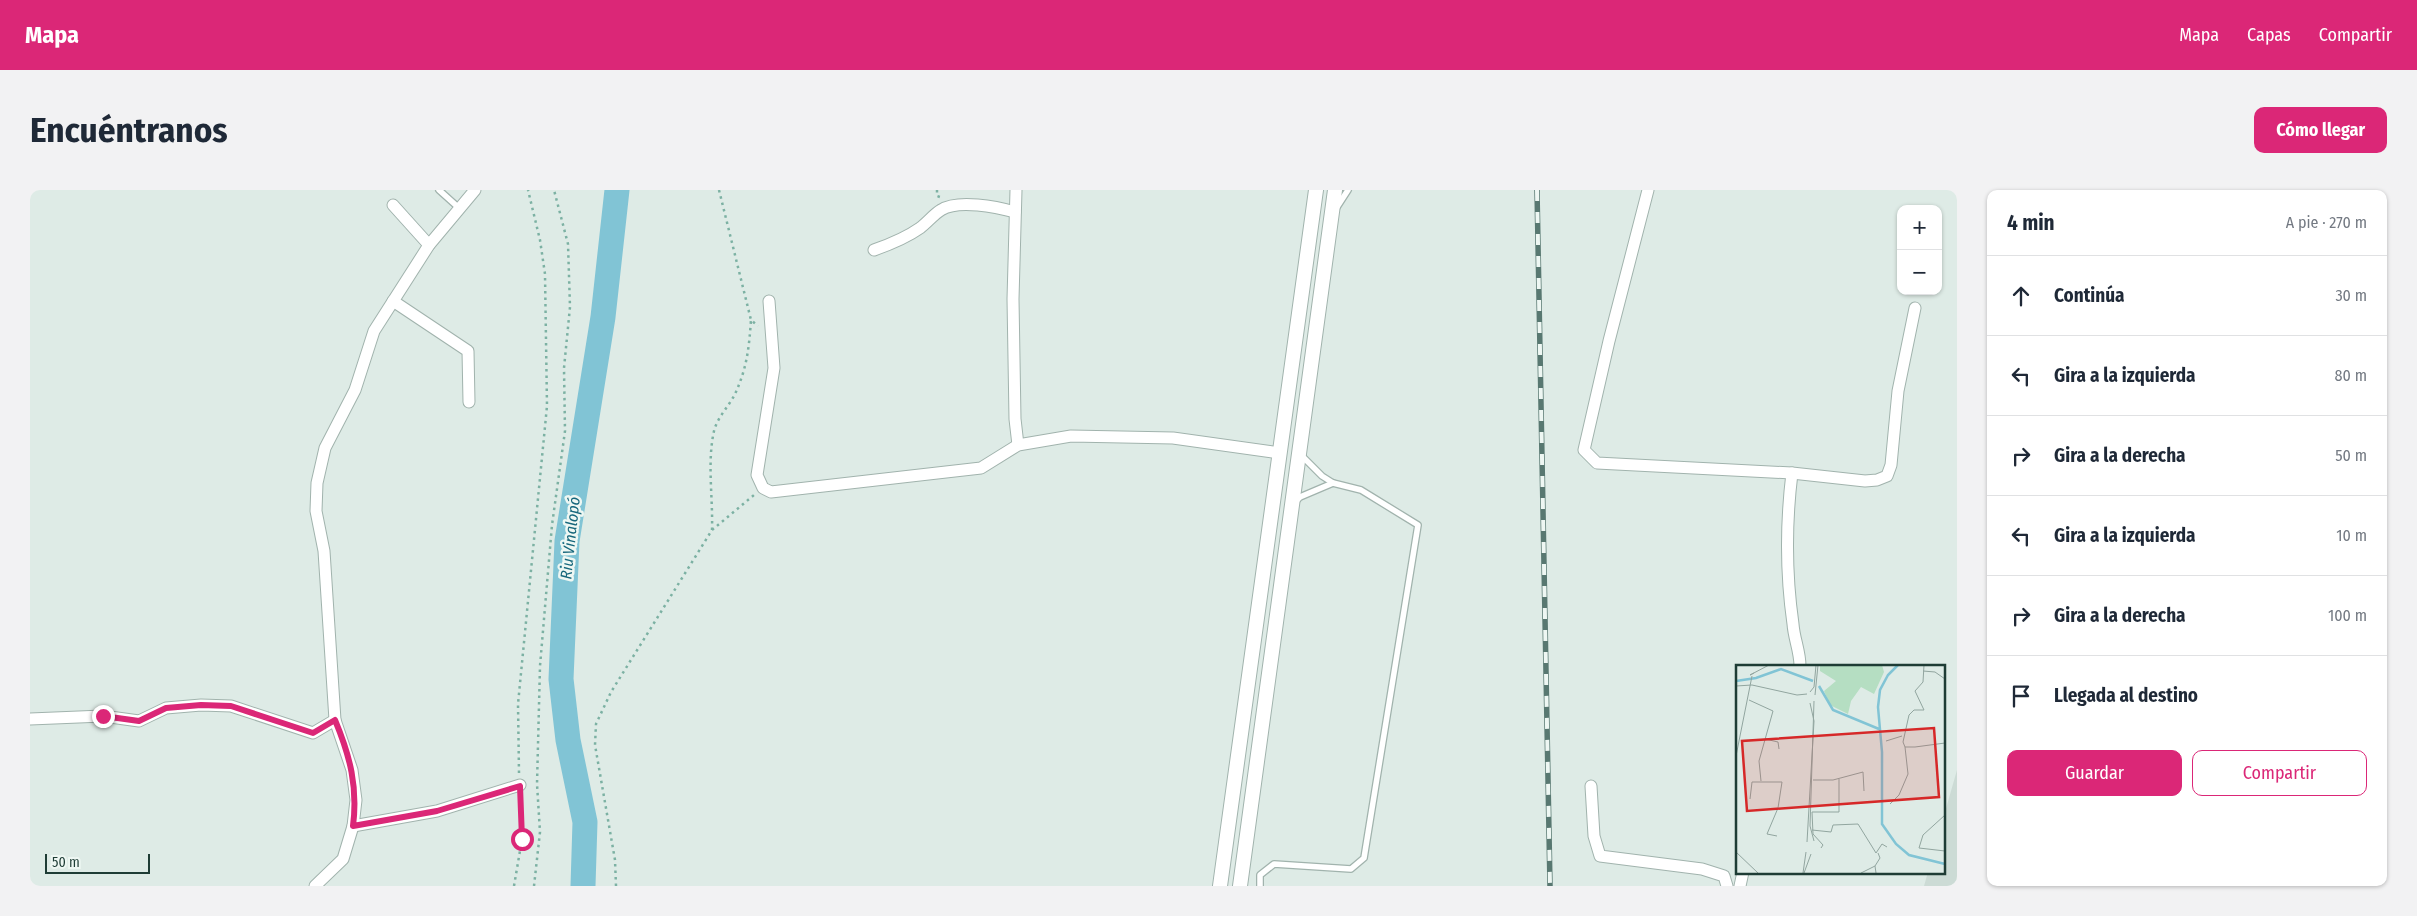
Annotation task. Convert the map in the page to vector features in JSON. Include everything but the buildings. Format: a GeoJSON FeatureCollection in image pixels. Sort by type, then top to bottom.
{"type":"FeatureCollection","features":[{"type":"Feature","properties":{"kind":"street"},"geometry":{"type":"LineString","coordinates":[[315,886],[343,859],[353,826],[356,800],[352,770],[335,720],[324,552],[316,511],[317,483],[326,448],[355,390],[374,331],[429,245],[475,190]]}},
{"type":"Feature","properties":{"kind":"street"},"geometry":{"type":"LineString","coordinates":[[1016,190],[1013,299],[1018,445]]}},
{"type":"Feature","properties":{"kind":"street"},"geometry":{"type":"LineString","coordinates":[[1220,886],[1316,190]]}},
{"type":"Feature","properties":{"kind":"street"},"geometry":{"type":"LineString","coordinates":[[1240,886],[1335,190]]}},
{"type":"Feature","properties":{"kind":"street"},"geometry":{"type":"LineString","coordinates":[[1648,190],[1609,341],[1584,450],[1597,463],[1792,473],[1865,480],[1876,480],[1887,476],[1892,465],[1898,391],[1914,308]]}},
{"type":"Feature","properties":{"kind":"street"},"geometry":{"type":"LineString","coordinates":[[393,204],[429,245]]}},
{"type":"Feature","properties":{"kind":"street"},"geometry":{"type":"LineString","coordinates":[[874,250],[912,233],[942,209],[977,205],[999,207],[1015,212]]}},
{"type":"Feature","properties":{"kind":"street"},"geometry":{"type":"LineString","coordinates":[[393,301],[468,351],[469,402]]}},
{"type":"Feature","properties":{"kind":"street"},"geometry":{"type":"LineString","coordinates":[[769,301],[774,368],[757,475],[763,488],[771,492],[981,468],[1018,445],[1071,436],[1173,438],[1280,453]]}},
{"type":"Feature","properties":{"kind":"street"},"geometry":{"type":"LineString","coordinates":[[1792,473],[1788,563],[1793,626],[1800,654],[1800,665]]}},
{"type":"Feature","properties":{"kind":"street"},"geometry":{"type":"LineString","coordinates":[[30,719],[103,716],[139,721],[166,708],[201,705],[231,706],[313,733],[335,720]]}},
{"type":"Feature","properties":{"kind":"street"},"geometry":{"type":"LineString","coordinates":[[353,826],[437,811],[520,786]]}},
{"type":"Feature","properties":{"kind":"street"},"geometry":{"type":"LineString","coordinates":[[1591,786],[1594,836],[1600,856],[1702,869],[1724,876],[1727,886]]}},
{"type":"Feature","properties":{"kind":"lane"},"geometry":{"type":"LineString","coordinates":[[439,190],[459,208]]}},
{"type":"Feature","properties":{"kind":"lane"},"geometry":{"type":"LineString","coordinates":[[1331,214],[1348,190]]}},
{"type":"Feature","properties":{"kind":"lane"},"geometry":{"type":"LineString","coordinates":[[1260,886],[1260,875],[1274,864],[1351,869],[1364,858],[1418,525],[1361,490],[1333,483],[1306,462],[1299,451]]}},
{"type":"Feature","properties":{"kind":"lane"},"geometry":{"type":"LineString","coordinates":[[1291,505],[1300,497],[1333,483]]}},
{"type":"Feature","properties":{"kind":"path"},"geometry":{"type":"LineString","coordinates":[[514,886],[522,839],[518,704],[547,406],[545,274],[540,240],[528,190]]}},
{"type":"Feature","properties":{"kind":"path"},"geometry":{"type":"LineString","coordinates":[[534,886],[540,832],[537,784],[540,666],[552,524],[565,431],[564,368],[570,307],[568,244],[554,190]]}},
{"type":"Feature","properties":{"kind":"path"},"geometry":{"type":"LineString","coordinates":[[712,530],[713,498],[710,453],[714,428],[735,394],[749,358],[751,320],[719,190]]}},
{"type":"Feature","properties":{"kind":"path"},"geometry":{"type":"LineString","coordinates":[[751,320],[772,338]]}},
{"type":"Feature","properties":{"kind":"path"},"geometry":{"type":"LineString","coordinates":[[616,886],[614,860],[595,745],[596,724],[611,692],[712,530],[763,488]]}},
{"type":"Feature","properties":{"kind":"shaded area"},"geometry":{"type":"Polygon","coordinates":[[[1957,770],[1957,886],[1924,886],[1927,874],[1944,874],[1944,816],[1957,770]]]}},
{"type":"Feature","properties":{"kind":"waterway","name":"Riu Vinalopó"},"geometry":{"type":"LineString","coordinates":[[583,886],[585,822],[568,740],[561,679],[567,541],[603,317],[617,190]]}},
{"type":"Feature","properties":{"kind":"railway"},"geometry":{"type":"LineString","coordinates":[[1537,190],[1550,886]]}},
{"type":"Feature","properties":{"kind":"route"},"geometry":{"type":"LineString","coordinates":[[103,716],[139,721],[166,708],[201,705],[231,706],[313,733],[335,720],[352,770],[356,800],[353,826],[437,811],[520,786],[522,839]]}}]}
